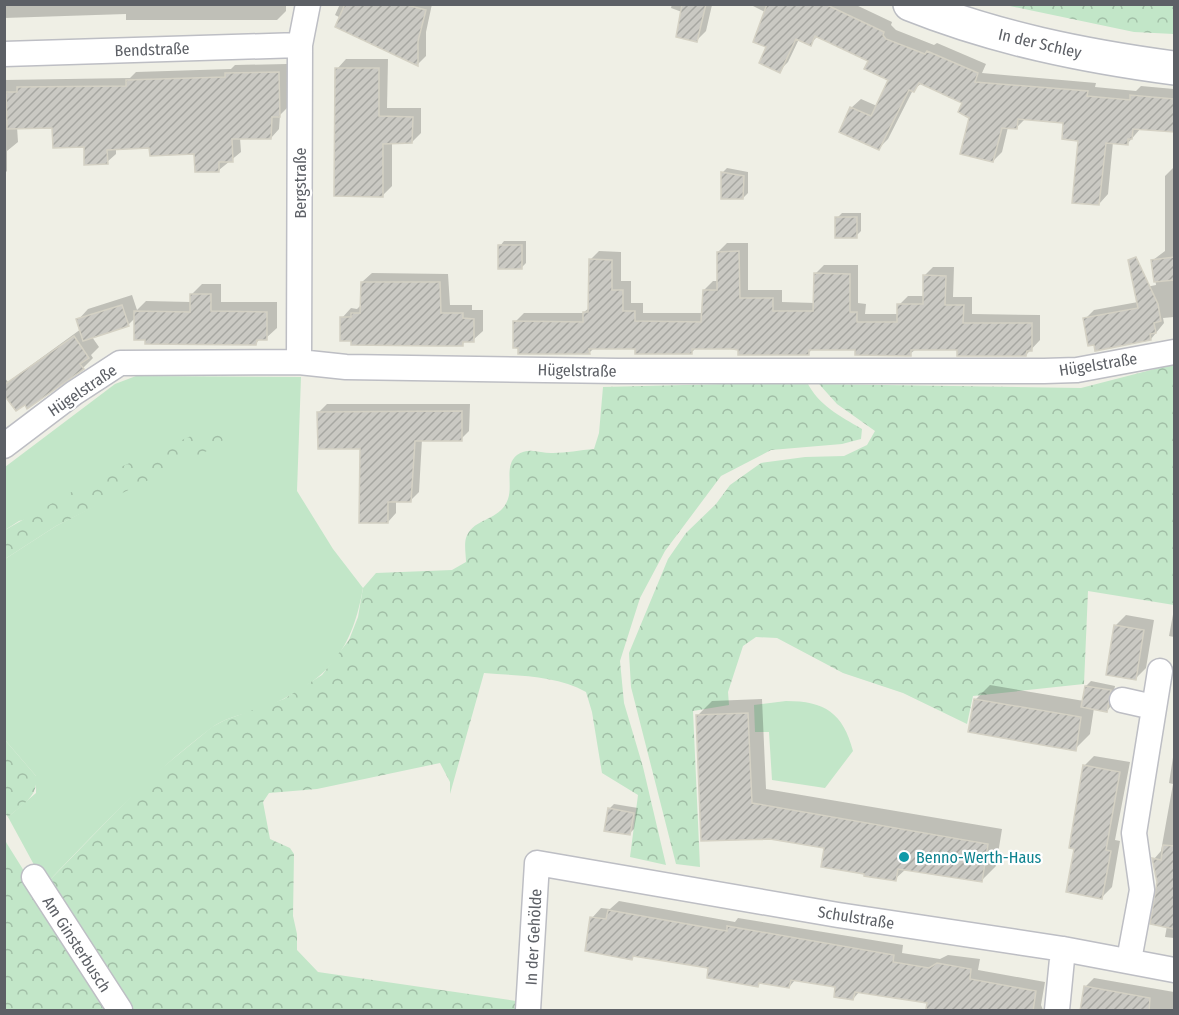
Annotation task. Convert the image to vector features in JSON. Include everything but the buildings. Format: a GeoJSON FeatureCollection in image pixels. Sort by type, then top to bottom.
{"type":"FeatureCollection","features":[{"type":"Feature","properties":{"kind":"street","name":"Bergstraße"},"geometry":{"type":"LineString","coordinates":[[299,362],[300,45],[308,4]]}},
{"type":"Feature","properties":{"kind":"street","name":"In der Schley"},"geometry":{"type":"LineString","coordinates":[[910,4],[1019,40],[1113,60],[1174,68]]}},
{"type":"Feature","properties":{"kind":"street","name":"Bendstraße"},"geometry":{"type":"LineString","coordinates":[[4,54],[300,45]]}},
{"type":"Feature","properties":{"kind":"street","name":"Hügelstraße"},"geometry":{"type":"LineString","coordinates":[[4,446],[74,393],[120,363],[299,362],[346,367],[618,371],[1044,371],[1077,370],[1174,352]]}},
{"type":"Feature","properties":{"kind":"street"},"geometry":{"type":"LineString","coordinates":[[1129,960],[1142,890],[1134,833],[1160,671]]}},
{"type":"Feature","properties":{"kind":"street"},"geometry":{"type":"LineString","coordinates":[[1122,700],[1153,707]]}},
{"type":"Feature","properties":{"kind":"street","name":"Schulstraße"},"geometry":{"type":"LineString","coordinates":[[537,863],[838,915],[1064,949],[1174,970]]}},
{"type":"Feature","properties":{"kind":"street","name":"In der Gehölde"},"geometry":{"type":"LineString","coordinates":[[528,1011],[537,863]]}},
{"type":"Feature","properties":{"kind":"street","name":"Am Ginsterbusch"},"geometry":{"type":"LineString","coordinates":[[34,877],[120,1011]]}},
{"type":"Feature","properties":{"kind":"street"},"geometry":{"type":"LineString","coordinates":[[1057,1011],[1064,949]]}},
{"type":"Feature","properties":{"kind":"green space"},"geometry":{"type":"Polygon","coordinates":[[[1005,5],[1174,5],[1174,34],[1134,32],[1005,5]]]}},
{"type":"Feature","properties":{"kind":"green space"},"geometry":{"type":"Polygon","coordinates":[[[1174,364],[1174,605],[1088,591],[1084,684],[973,696],[967,724],[903,693],[843,673],[777,638],[756,637],[743,646],[728,692],[729,705],[693,711],[700,867],[676,864],[631,687],[629,653],[668,559],[686,533],[716,504],[730,485],[761,463],[805,457],[844,456],[867,445],[875,431],[837,404],[819,384],[1081,388],[1174,364]]]}},
{"type":"Feature","properties":{"kind":"green space"},"geometry":{"type":"Polygon","coordinates":[[[136,376],[301,377],[297,491],[333,549],[363,588],[351,632],[331,664],[318,677],[283,699],[261,709],[228,719],[210,729],[145,784],[45,885],[8,817],[36,793],[36,776],[5,740],[5,559],[56,526],[110,498],[19,521],[5,530],[5,467],[115,384],[136,376]]]}},
{"type":"Feature","properties":{"kind":"green space"},"geometry":{"type":"Polygon","coordinates":[[[807,382],[823,404],[862,429],[861,439],[842,444],[771,450],[721,476],[665,551],[640,598],[620,661],[624,703],[643,767],[666,865],[630,857],[638,795],[602,773],[592,712],[586,692],[550,679],[484,673],[450,794],[450,782],[440,763],[317,789],[269,793],[263,802],[270,839],[290,848],[294,854],[293,916],[297,934],[297,950],[318,972],[516,1001],[515,1010],[124,1010],[45,885],[146,781],[212,727],[225,720],[284,699],[322,675],[349,640],[358,617],[363,588],[376,573],[452,570],[466,562],[465,541],[469,531],[499,512],[508,499],[511,464],[517,455],[526,451],[558,453],[594,449],[599,433],[603,387],[807,382]]]}},
{"type":"Feature","properties":{"kind":"green space"},"geometry":{"type":"Polygon","coordinates":[[[216,425],[223,440],[217,446],[56,526],[5,559],[5,530],[98,477],[216,425]]]}},
{"type":"Feature","properties":{"kind":"green space"},"geometry":{"type":"Polygon","coordinates":[[[786,701],[812,703],[822,707],[838,718],[849,738],[853,751],[825,788],[772,780],[769,732],[755,732],[754,705],[786,701]]]}},
{"type":"Feature","properties":{"kind":"green space"},"geometry":{"type":"Polygon","coordinates":[[[5,740],[36,776],[32,795],[8,817],[4,812],[5,740]]]}},
{"type":"Feature","properties":{"kind":"green space"},"geometry":{"type":"Polygon","coordinates":[[[4,839],[111,1010],[5,1010],[4,839]]]}},
{"type":"Feature","properties":{"kind":"place","name":"Benno-Werth-Haus"},"geometry":{"type":"Point","coordinates":[904,857]}}]}
